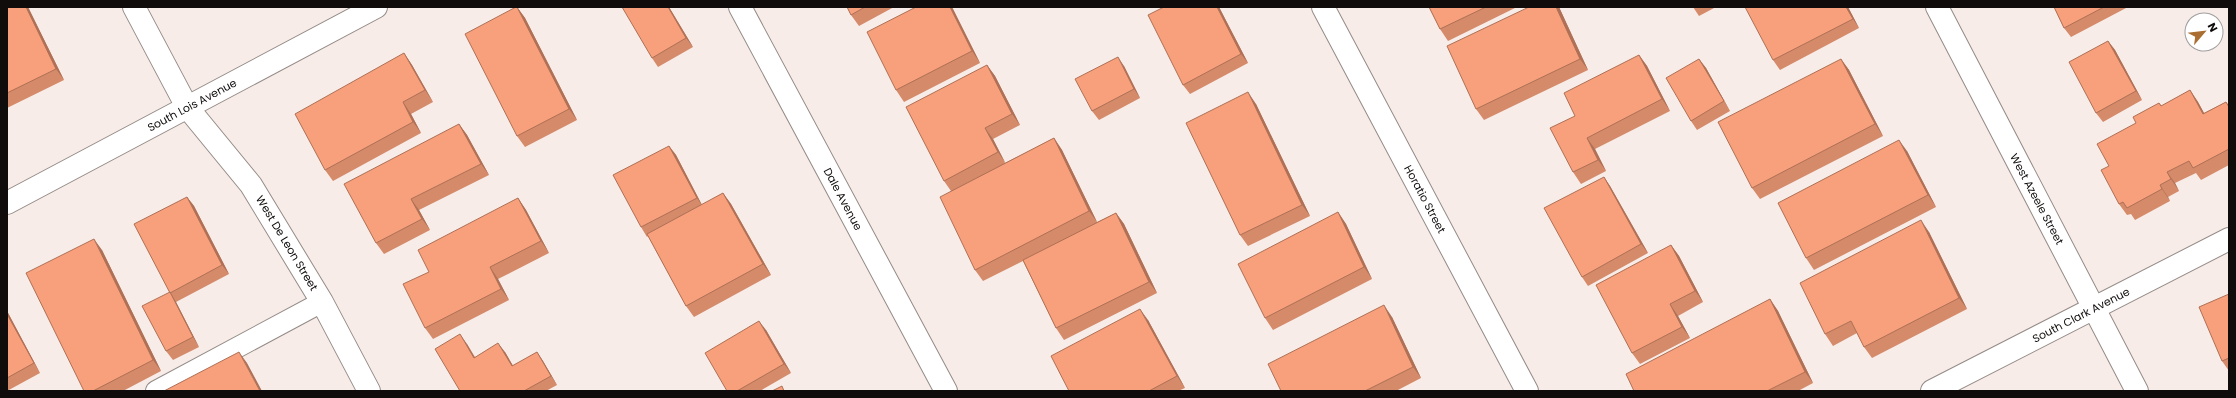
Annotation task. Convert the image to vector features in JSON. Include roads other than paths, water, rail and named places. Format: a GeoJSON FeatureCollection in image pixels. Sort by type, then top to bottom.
{"type":"FeatureCollection","features":[{"type":"Feature","properties":{"kind":"street","name":"West De Leon Street"},"geometry":{"type":"LineString","coordinates":[[134,7],[187,107],[251,185],[322,302],[369,391]]}},
{"type":"Feature","properties":{"kind":"street","name":"South Lois Avenue"},"geometry":{"type":"LineString","coordinates":[[7,203],[376,7]]}},
{"type":"Feature","properties":{"kind":"street","name":"Dale Avenue"},"geometry":{"type":"LineString","coordinates":[[740,7],[946,391]]}},
{"type":"Feature","properties":{"kind":"street","name":"Horatio Street"},"geometry":{"type":"LineString","coordinates":[[1323,7],[1527,391]]}},
{"type":"Feature","properties":{"kind":"street","name":"West Azeele Street"},"geometry":{"type":"LineString","coordinates":[[1937,7],[2137,391]]}},
{"type":"Feature","properties":{"kind":"street","name":"South Clark Avenue"},"geometry":{"type":"LineString","coordinates":[[1932,391],[2229,239]]}},
{"type":"Feature","properties":{"kind":"lane"},"geometry":{"type":"LineString","coordinates":[[156,391],[322,302]]}}]}
